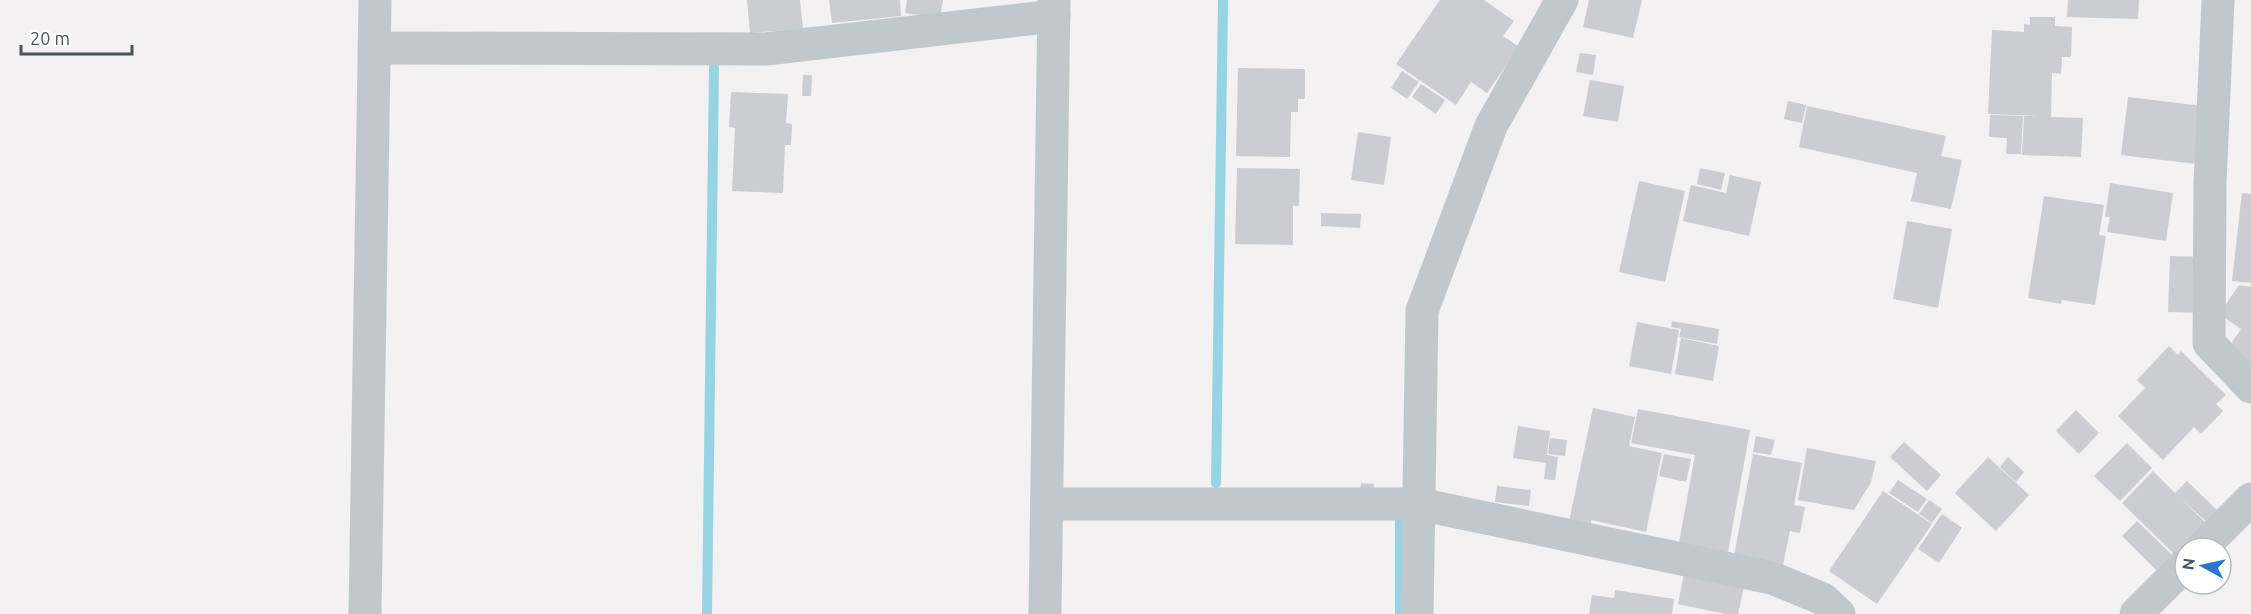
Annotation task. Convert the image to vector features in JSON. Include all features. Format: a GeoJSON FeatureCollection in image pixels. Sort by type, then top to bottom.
{"type":"FeatureCollection","features":[{"type":"Feature","properties":{"kind":"street"},"geometry":{"type":"LineString","coordinates":[[366,614],[375,0]]}},
{"type":"Feature","properties":{"kind":"street"},"geometry":{"type":"LineString","coordinates":[[1418,614],[1422,311],[1491,126],[1562,0]]}},
{"type":"Feature","properties":{"kind":"street"},"geometry":{"type":"LineString","coordinates":[[2218,0],[2210,184],[2209,343],[2251,387]]}},
{"type":"Feature","properties":{"kind":"street"},"geometry":{"type":"LineString","coordinates":[[375,48],[766,49],[1054,8],[1045,614]]}},
{"type":"Feature","properties":{"kind":"street"},"geometry":{"type":"LineString","coordinates":[[2214,536],[2251,500]]}},
{"type":"Feature","properties":{"kind":"street"},"geometry":{"type":"LineString","coordinates":[[1047,504],[1419,504],[1772,578],[1823,599],[1839,614]]}},
{"type":"Feature","properties":{"kind":"street"},"geometry":{"type":"LineString","coordinates":[[2136,614],[2173,577]]}},
{"type":"Feature","properties":{"kind":"building"},"geometry":{"type":"Polygon","coordinates":[[[747,0],[800,0],[803,29],[750,33],[747,0]]]}},
{"type":"Feature","properties":{"kind":"building"},"geometry":{"type":"Polygon","coordinates":[[[829,0],[900,0],[901,16],[832,23],[829,0]]]}},
{"type":"Feature","properties":{"kind":"building"},"geometry":{"type":"Polygon","coordinates":[[[907,0],[943,0],[940,18],[905,13],[907,0]]]}},
{"type":"Feature","properties":{"kind":"building"},"geometry":{"type":"Polygon","coordinates":[[[1440,0],[1484,0],[1514,21],[1503,36],[1519,47],[1487,93],[1471,82],[1456,105],[1396,64],[1440,0]]]}},
{"type":"Feature","properties":{"kind":"building"},"geometry":{"type":"Polygon","coordinates":[[[1589,0],[1642,0],[1633,38],[1583,27],[1589,0]]]}},
{"type":"Feature","properties":{"kind":"building"},"geometry":{"type":"Polygon","coordinates":[[[2068,0],[2139,0],[2138,19],[2067,17],[2068,0]]]}},
{"type":"Feature","properties":{"kind":"building"},"geometry":{"type":"Polygon","coordinates":[[[2030,17],[2055,17],[2055,26],[2072,27],[2071,57],[2062,57],[2061,74],[2052,73],[2051,117],[2083,118],[2081,157],[2022,155],[2024,116],[2039,116],[1988,114],[1992,30],[2024,32],[2024,24],[2030,25],[2030,17]]]}},
{"type":"Feature","properties":{"kind":"building"},"geometry":{"type":"Polygon","coordinates":[[[1580,53],[1596,55],[1593,75],[1576,72],[1580,53]]]}},
{"type":"Feature","properties":{"kind":"building"},"geometry":{"type":"Polygon","coordinates":[[[1238,68],[1305,69],[1305,99],[1298,99],[1298,112],[1291,112],[1290,157],[1236,156],[1238,68]]]}},
{"type":"Feature","properties":{"kind":"building"},"geometry":{"type":"Polygon","coordinates":[[[1402,71],[1419,82],[1407,99],[1391,88],[1402,71]]]}},
{"type":"Feature","properties":{"kind":"building"},"geometry":{"type":"Polygon","coordinates":[[[803,75],[812,75],[811,96],[802,96],[803,75]]]}},
{"type":"Feature","properties":{"kind":"building"},"geometry":{"type":"Polygon","coordinates":[[[1590,80],[1624,86],[1618,122],[1583,116],[1590,80]]]}},
{"type":"Feature","properties":{"kind":"building"},"geometry":{"type":"Polygon","coordinates":[[[1421,84],[1445,100],[1436,114],[1412,97],[1421,84]]]}},
{"type":"Feature","properties":{"kind":"building"},"geometry":{"type":"Polygon","coordinates":[[[731,92],[788,94],[786,123],[792,124],[791,145],[785,145],[783,193],[732,191],[735,128],[729,127],[731,92]]]}},
{"type":"Feature","properties":{"kind":"building"},"geometry":{"type":"Polygon","coordinates":[[[2128,97],[2203,106],[2196,164],[2121,155],[2128,97]]]}},
{"type":"Feature","properties":{"kind":"building"},"geometry":{"type":"Polygon","coordinates":[[[1788,101],[1806,105],[1802,123],[1784,119],[1788,101]]]}},
{"type":"Feature","properties":{"kind":"building"},"geometry":{"type":"Polygon","coordinates":[[[1807,106],[1946,136],[1941,156],[1962,160],[1951,209],[1911,201],[1917,173],[1799,147],[1807,106]]]}},
{"type":"Feature","properties":{"kind":"building"},"geometry":{"type":"Polygon","coordinates":[[[1990,115],[2023,116],[2021,154],[2006,154],[2007,138],[1989,137],[1990,115]]]}},
{"type":"Feature","properties":{"kind":"building"},"geometry":{"type":"Polygon","coordinates":[[[1358,132],[1391,137],[1384,185],[1351,180],[1358,132]]]}},
{"type":"Feature","properties":{"kind":"building"},"geometry":{"type":"Polygon","coordinates":[[[1237,168],[1300,169],[1299,206],[1293,206],[1293,245],[1235,244],[1237,168]]]}},
{"type":"Feature","properties":{"kind":"building"},"geometry":{"type":"Polygon","coordinates":[[[1700,168],[1725,173],[1721,190],[1697,184],[1700,168]]]}},
{"type":"Feature","properties":{"kind":"building"},"geometry":{"type":"Polygon","coordinates":[[[1730,175],[1761,182],[1749,236],[1683,221],[1691,185],[1726,193],[1730,175]]]}},
{"type":"Feature","properties":{"kind":"building"},"geometry":{"type":"Polygon","coordinates":[[[1639,181],[1685,191],[1665,282],[1619,272],[1639,181]]]}},
{"type":"Feature","properties":{"kind":"building"},"geometry":{"type":"Polygon","coordinates":[[[2110,183],[2173,193],[2166,241],[2107,232],[2110,217],[2105,217],[2110,183]]]}},
{"type":"Feature","properties":{"kind":"building"},"geometry":{"type":"Polygon","coordinates":[[[2242,193],[2251,194],[2251,283],[2232,281],[2242,193]]]}},
{"type":"Feature","properties":{"kind":"building"},"geometry":{"type":"Polygon","coordinates":[[[2044,196],[2104,205],[2099,235],[2106,236],[2095,305],[2062,300],[2061,304],[2028,298],[2044,196]]]}},
{"type":"Feature","properties":{"kind":"building"},"geometry":{"type":"Polygon","coordinates":[[[1321,213],[1361,214],[1360,228],[1321,226],[1321,213]]]}},
{"type":"Feature","properties":{"kind":"building"},"geometry":{"type":"Polygon","coordinates":[[[1907,221],[1952,229],[1938,308],[1893,299],[1907,221]]]}},
{"type":"Feature","properties":{"kind":"building"},"geometry":{"type":"Polygon","coordinates":[[[2170,256],[2205,257],[2203,313],[2168,312],[2170,256]]]}},
{"type":"Feature","properties":{"kind":"building"},"geometry":{"type":"Polygon","coordinates":[[[2239,285],[2251,287],[2251,368],[2226,351],[2241,329],[2219,314],[2239,285]]]}},
{"type":"Feature","properties":{"kind":"building"},"geometry":{"type":"Polygon","coordinates":[[[1672,321],[1719,329],[1717,344],[1679,337],[1681,329],[1671,327],[1672,321]]]}},
{"type":"Feature","properties":{"kind":"building"},"geometry":{"type":"Polygon","coordinates":[[[1637,322],[1679,330],[1671,374],[1629,366],[1637,322]]]}},
{"type":"Feature","properties":{"kind":"building"},"geometry":{"type":"Polygon","coordinates":[[[1681,338],[1719,346],[1713,381],[1675,374],[1681,338]]]}},
{"type":"Feature","properties":{"kind":"building"},"geometry":{"type":"Polygon","coordinates":[[[2169,346],[2178,355],[2181,351],[2226,395],[2216,404],[2223,411],[2201,434],[2194,427],[2163,460],[2118,416],[2145,388],[2137,380],[2169,346]]]}},
{"type":"Feature","properties":{"kind":"building"},"geometry":{"type":"Polygon","coordinates":[[[1593,408],[1635,417],[1629,446],[1662,453],[1646,532],[1591,520],[1591,525],[1569,521],[1593,408]]]}},
{"type":"Feature","properties":{"kind":"building"},"geometry":{"type":"Polygon","coordinates":[[[1638,409],[1750,430],[1728,552],[1679,543],[1695,455],[1631,443],[1638,409]]]}},
{"type":"Feature","properties":{"kind":"building"},"geometry":{"type":"Polygon","coordinates":[[[2076,410],[2099,433],[2079,454],[2056,431],[2076,410]]]}},
{"type":"Feature","properties":{"kind":"building"},"geometry":{"type":"Polygon","coordinates":[[[1518,426],[1550,431],[1547,455],[1558,457],[1555,480],[1544,479],[1546,463],[1513,458],[1518,426]]]}},
{"type":"Feature","properties":{"kind":"building"},"geometry":{"type":"Polygon","coordinates":[[[1756,436],[1775,440],[1771,455],[1753,452],[1756,436]]]}},
{"type":"Feature","properties":{"kind":"building"},"geometry":{"type":"Polygon","coordinates":[[[1550,438],[1567,440],[1565,456],[1548,454],[1550,438]]]}},
{"type":"Feature","properties":{"kind":"building"},"geometry":{"type":"Polygon","coordinates":[[[1904,442],[1941,475],[1927,491],[1890,457],[1904,442]]]}},
{"type":"Feature","properties":{"kind":"building"},"geometry":{"type":"Polygon","coordinates":[[[2127,443],[2152,468],[2120,501],[2094,476],[2127,443]]]}},
{"type":"Feature","properties":{"kind":"building"},"geometry":{"type":"Polygon","coordinates":[[[1807,448],[1876,461],[1871,482],[1854,510],[1798,500],[1807,448]]]}},
{"type":"Feature","properties":{"kind":"building"},"geometry":{"type":"Polygon","coordinates":[[[1664,454],[1691,459],[1686,482],[1659,476],[1664,454]]]}},
{"type":"Feature","properties":{"kind":"building"},"geometry":{"type":"Polygon","coordinates":[[[1753,454],[1802,463],[1794,505],[1805,507],[1800,533],[1790,531],[1783,565],[1734,556],[1753,454]]]}},
{"type":"Feature","properties":{"kind":"building"},"geometry":{"type":"Polygon","coordinates":[[[1988,457],[2029,495],[1996,531],[1955,493],[1988,457]]]}},
{"type":"Feature","properties":{"kind":"building"},"geometry":{"type":"Polygon","coordinates":[[[2008,457],[2024,472],[2016,482],[2000,467],[2008,457]]]}},
{"type":"Feature","properties":{"kind":"building"},"geometry":{"type":"Polygon","coordinates":[[[2153,471],[2175,493],[2187,481],[2219,512],[2208,523],[2181,499],[2207,524],[2195,536],[2173,536],[2173,553],[2122,503],[2153,471]]]}},
{"type":"Feature","properties":{"kind":"building"},"geometry":{"type":"Polygon","coordinates":[[[1898,480],[1927,499],[1918,512],[1889,493],[1898,480]]]}},
{"type":"Feature","properties":{"kind":"building"},"geometry":{"type":"Polygon","coordinates":[[[1361,483],[1374,484],[1374,491],[1360,491],[1361,483]]]}},
{"type":"Feature","properties":{"kind":"building"},"geometry":{"type":"Polygon","coordinates":[[[1497,486],[1531,490],[1529,506],[1495,502],[1497,486]]]}},
{"type":"Feature","properties":{"kind":"building"},"geometry":{"type":"Polygon","coordinates":[[[1883,491],[1932,524],[1877,604],[1829,571],[1883,491]]]}},
{"type":"Feature","properties":{"kind":"building"},"geometry":{"type":"Polygon","coordinates":[[[1929,500],[1942,509],[1932,523],[1919,514],[1929,500]]]}},
{"type":"Feature","properties":{"kind":"building"},"geometry":{"type":"Polygon","coordinates":[[[1942,514],[1962,528],[1939,563],[1918,549],[1942,514]]]}},
{"type":"Feature","properties":{"kind":"building"},"geometry":{"type":"Polygon","coordinates":[[[2137,521],[2173,556],[2158,572],[2122,536],[2137,521]]]}},
{"type":"Feature","properties":{"kind":"building"},"geometry":{"type":"Polygon","coordinates":[[[1685,569],[1745,582],[1738,614],[1725,614],[1678,604],[1685,569]]]}},
{"type":"Feature","properties":{"kind":"building"},"geometry":{"type":"Polygon","coordinates":[[[1615,590],[1674,599],[1672,614],[1589,614],[1592,595],[1614,598],[1615,590]]]}},
{"type":"Feature","properties":{"kind":"waterway"},"geometry":{"type":"LineString","coordinates":[[1216,483],[1223,0]]}},
{"type":"Feature","properties":{"kind":"waterway"},"geometry":{"type":"LineString","coordinates":[[707,614],[714,67]]}},
{"type":"Feature","properties":{"kind":"waterway"},"geometry":{"type":"LineString","coordinates":[[1400,519],[1400,614]]}}]}
